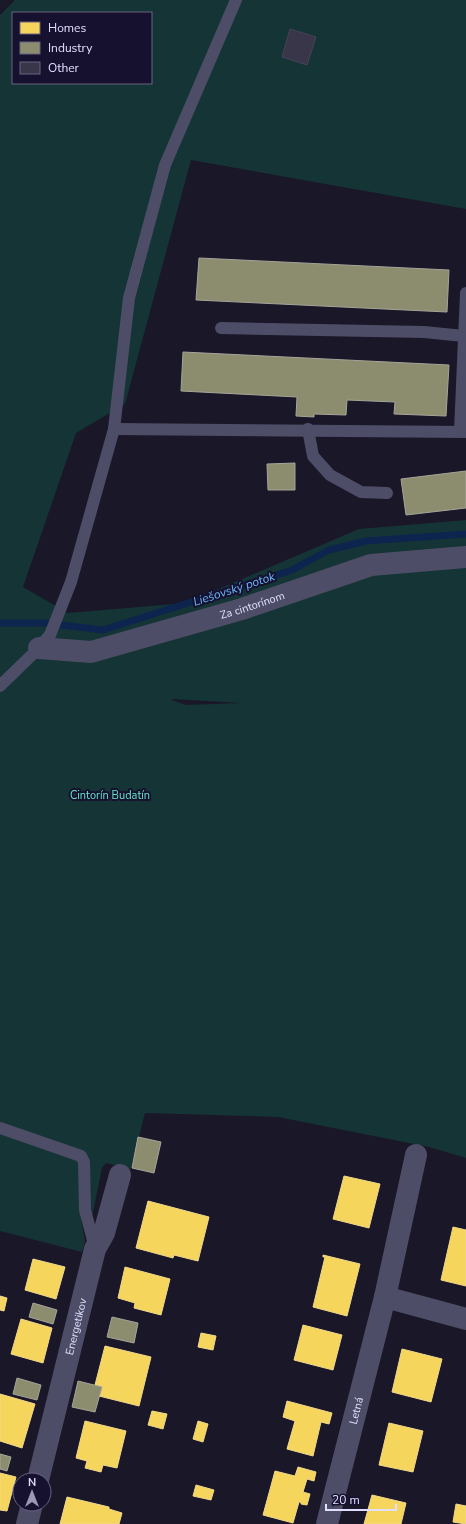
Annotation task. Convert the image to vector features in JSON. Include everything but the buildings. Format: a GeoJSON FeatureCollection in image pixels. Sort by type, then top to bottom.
{"type":"FeatureCollection","features":[{"type":"Feature","properties":{"kind":"street","name":"Za cintorínom"},"geometry":{"type":"LineString","coordinates":[[45,642],[91,652],[242,609],[371,564],[466,556]]}},
{"type":"Feature","properties":{"kind":"street","name":"Letná"},"geometry":{"type":"LineString","coordinates":[[327,1524],[385,1297],[416,1155]]}},
{"type":"Feature","properties":{"kind":"street","name":"Energetikov"},"geometry":{"type":"LineString","coordinates":[[40,1472],[95,1249],[104,1233],[120,1175]]}},
{"type":"Feature","properties":{"kind":"street"},"geometry":{"type":"LineString","coordinates":[[385,1297],[466,1319]]}},
{"type":"Feature","properties":{"kind":"street"},"geometry":{"type":"LineString","coordinates":[[27,1524],[30,1512]]}},
{"type":"Feature","properties":{"kind":"lane"},"geometry":{"type":"LineString","coordinates":[[0,686],[45,642],[70,582],[114,429],[128,298],[165,165],[236,0]]}},
{"type":"Feature","properties":{"kind":"lane"},"geometry":{"type":"LineString","coordinates":[[114,429],[463,432],[466,294]]}},
{"type":"Feature","properties":{"kind":"lane"},"geometry":{"type":"LineString","coordinates":[[221,328],[424,332],[464,336]]}},
{"type":"Feature","properties":{"kind":"lane"},"geometry":{"type":"LineString","coordinates":[[308,430],[313,456],[330,475],[360,492],[387,494]]}},
{"type":"Feature","properties":{"kind":"lane"},"geometry":{"type":"LineString","coordinates":[[0,1128],[81,1156],[84,1162],[85,1210],[95,1249]]}},
{"type":"Feature","properties":{"kind":"green space","name":"Cintorín Budatín"},"geometry":{"type":"Polygon","coordinates":[[[15,0],[466,0],[466,209],[191,160],[125,404],[76,433],[23,587],[68,613],[186,603],[359,529],[466,520],[466,1158],[429,1147],[278,1117],[145,1113],[131,1169],[106,1163],[102,1168],[92,1217],[81,1218],[85,1241],[82,1252],[0,1231],[0,15],[15,0]],[[172,699],[186,705],[241,703],[172,699]]]}},
{"type":"Feature","properties":{"kind":"waterway","name":"Liešovský potok"},"geometry":{"type":"LineString","coordinates":[[0,623],[45,623],[103,630],[292,570],[329,550],[366,541],[466,534]]}}]}
